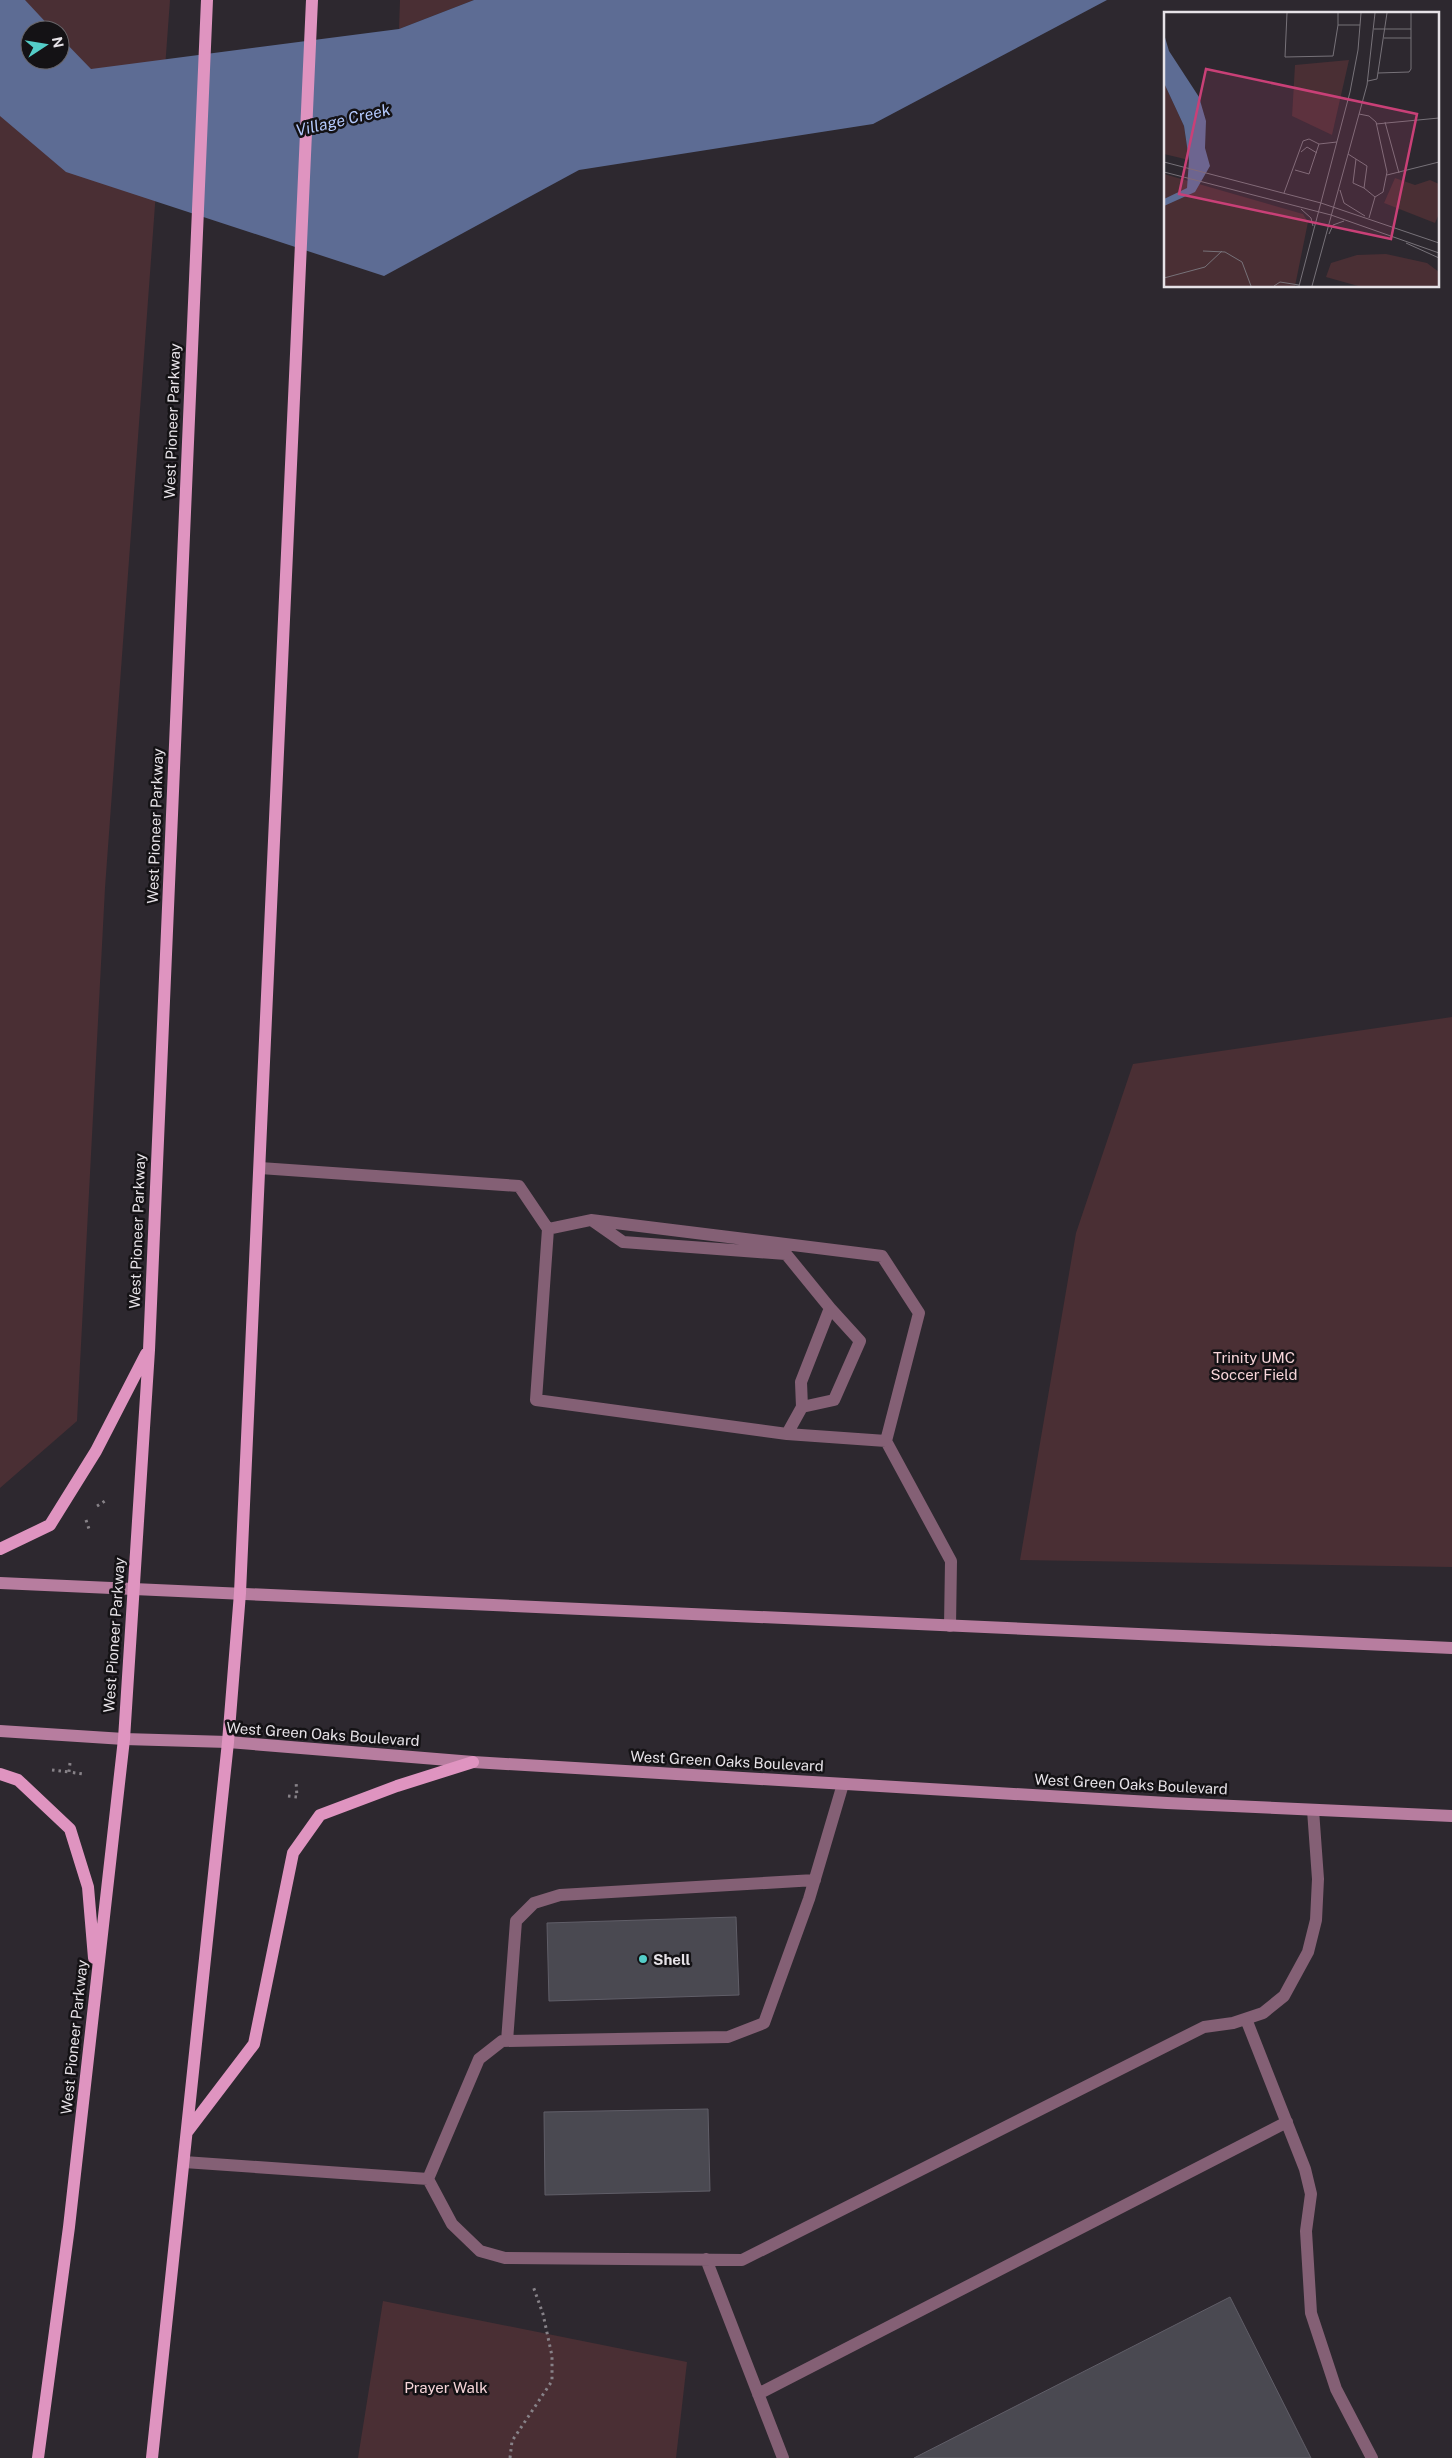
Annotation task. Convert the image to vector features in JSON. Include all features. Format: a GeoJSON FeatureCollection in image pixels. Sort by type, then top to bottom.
{"type":"FeatureCollection","features":[{"type":"Feature","properties":{"kind":"main road","name":"West Pioneer Parkway"},"geometry":{"type":"LineString","coordinates":[[38,2458],[69,2227],[124,1739],[149,1350],[192,312],[207,0]]}},
{"type":"Feature","properties":{"kind":"main road"},"geometry":{"type":"LineString","coordinates":[[152,2458],[228,1742],[240,1593],[312,0]]}},
{"type":"Feature","properties":{"kind":"main road"},"geometry":{"type":"LineString","coordinates":[[0,1549],[50,1525],[96,1451],[149,1350]]}},
{"type":"Feature","properties":{"kind":"main road"},"geometry":{"type":"LineString","coordinates":[[0,1583],[1452,1648]]}},
{"type":"Feature","properties":{"kind":"main road","name":"West Green Oaks Boulevard"},"geometry":{"type":"LineString","coordinates":[[0,1731],[124,1739],[228,1742],[473,1762],[843,1784],[1452,1816]]}},
{"type":"Feature","properties":{"kind":"main road"},"geometry":{"type":"LineString","coordinates":[[187,2132],[254,2044],[293,1853],[320,1815],[397,1786],[473,1762]]}},
{"type":"Feature","properties":{"kind":"main road"},"geometry":{"type":"LineString","coordinates":[[0,1774],[18,1780],[70,1829],[88,1887],[96,1984]]}},
{"type":"Feature","properties":{"kind":"lane"},"geometry":{"type":"LineString","coordinates":[[260,1168],[518,1186],[548,1229],[536,1400],[787,1434],[886,1441]]}},
{"type":"Feature","properties":{"kind":"lane"},"geometry":{"type":"LineString","coordinates":[[548,1229],[591,1220],[882,1256],[919,1314],[886,1441],[951,1561],[950,1626]]}},
{"type":"Feature","properties":{"kind":"lane"},"geometry":{"type":"LineString","coordinates":[[591,1220],[623,1242],[786,1254],[860,1341],[834,1400],[802,1407]]}},
{"type":"Feature","properties":{"kind":"lane"},"geometry":{"type":"LineString","coordinates":[[787,1434],[802,1407],[801,1382],[830,1308]]}},
{"type":"Feature","properties":{"kind":"lane"},"geometry":{"type":"LineString","coordinates":[[428,2180],[479,2059],[502,2041],[728,2037],[764,2023],[815,1880],[843,1784]]}},
{"type":"Feature","properties":{"kind":"lane"},"geometry":{"type":"LineString","coordinates":[[428,2180],[452,2224],[480,2250],[506,2258],[742,2260],[1204,2027],[1246,2019],[1263,2013],[1284,1996],[1308,1952],[1316,1920],[1318,1880],[1313,1810]]}},
{"type":"Feature","properties":{"kind":"lane"},"geometry":{"type":"LineString","coordinates":[[508,2041],[516,1921],[534,1903],[560,1895],[815,1880]]}},
{"type":"Feature","properties":{"kind":"lane"},"geometry":{"type":"LineString","coordinates":[[1246,2019],[1305,2169],[1311,2194],[1306,2231],[1311,2313],[1336,2389],[1372,2458]]}},
{"type":"Feature","properties":{"kind":"lane"},"geometry":{"type":"LineString","coordinates":[[758,2394],[1287,2122]]}},
{"type":"Feature","properties":{"kind":"lane"},"geometry":{"type":"LineString","coordinates":[[184,2162],[428,2180]]}},
{"type":"Feature","properties":{"kind":"lane"},"geometry":{"type":"LineString","coordinates":[[706,2259],[783,2458]]}},
{"type":"Feature","properties":{"kind":"path"},"geometry":{"type":"LineString","coordinates":[[69,1772],[71,1760]]}},
{"type":"Feature","properties":{"kind":"path"},"geometry":{"type":"LineString","coordinates":[[46,1770],[83,1774]]}},
{"type":"Feature","properties":{"kind":"path"},"geometry":{"type":"LineString","coordinates":[[288,1796],[297,1797],[296,1781]]}},
{"type":"Feature","properties":{"kind":"path"},"geometry":{"type":"LineString","coordinates":[[510,2458],[512,2442],[552,2381],[552,2356],[543,2314],[533,2286],[533,2258]]}},
{"type":"Feature","properties":{"kind":"green space"},"geometry":{"type":"Polygon","coordinates":[[[0,0],[170,0],[105,888],[77,1421],[0,1488],[0,0]]]}},
{"type":"Feature","properties":{"kind":"green space"},"geometry":{"type":"Polygon","coordinates":[[[400,0],[474,0],[399,29],[400,0]]]}},
{"type":"Feature","properties":{"kind":"green space","name":"Trinity UMC Soccer Field"},"geometry":{"type":"Polygon","coordinates":[[[1452,1017],[1452,1567],[1020,1560],[1076,1233],[1133,1064],[1452,1017]]]}},
{"type":"Feature","properties":{"kind":"green space","name":"Prayer Walk"},"geometry":{"type":"Polygon","coordinates":[[[383,2301],[687,2362],[676,2458],[358,2458],[383,2301]]]}},
{"type":"Feature","properties":{"kind":"water","name":"Village Creek"},"geometry":{"type":"Polygon","coordinates":[[[0,0],[25,0],[44,20],[20,20],[20,70],[70,70],[70,47],[91,69],[399,29],[474,0],[1107,0],[873,124],[579,170],[384,276],[66,172],[0,116],[0,0]]]}},
{"type":"Feature","properties":{"kind":"building","name":"Shell"},"geometry":{"type":"Polygon","coordinates":[[[736,1917],[739,1995],[549,2001],[547,1923],[736,1917]]]}},
{"type":"Feature","properties":{"kind":"building"},"geometry":{"type":"Polygon","coordinates":[[[708,2109],[710,2191],[545,2195],[544,2112],[708,2109]]]}},
{"type":"Feature","properties":{"kind":"building"},"geometry":{"type":"Polygon","coordinates":[[[1230,2297],[1311,2458],[914,2458],[1230,2297]]]}},
{"type":"Feature","properties":{"kind":"place","name":"Shell"},"geometry":{"type":"Point","coordinates":[643,1959]}}]}
